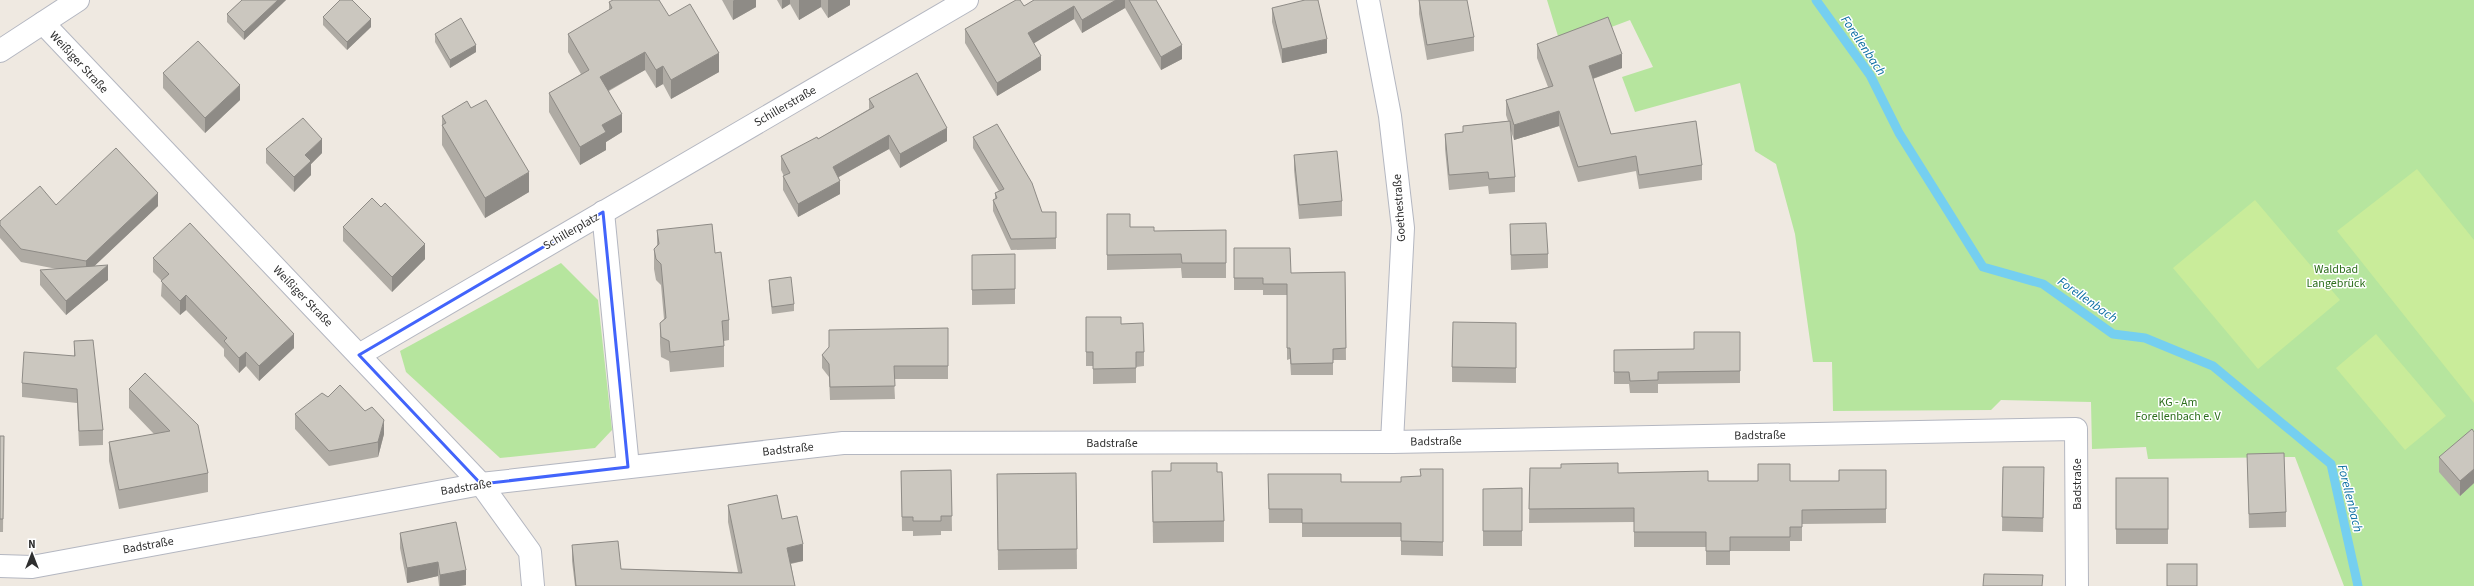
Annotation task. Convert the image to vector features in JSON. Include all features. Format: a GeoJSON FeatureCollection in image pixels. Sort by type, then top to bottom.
{"type":"FeatureCollection","features":[{"type":"Feature","properties":{"kind":"street"},"geometry":{"type":"LineString","coordinates":[[0,51],[78,0]]}},
{"type":"Feature","properties":{"kind":"street","name":"Schillerstraße"},"geometry":{"type":"LineString","coordinates":[[603,212],[967,0]]}},
{"type":"Feature","properties":{"kind":"street","name":"Goethestraße"},"geometry":{"type":"LineString","coordinates":[[1368,0],[1390,116],[1403,228],[1392,442]]}},
{"type":"Feature","properties":{"kind":"street","name":"Weißiger Straße"},"geometry":{"type":"LineString","coordinates":[[43,23],[481,484],[530,552],[533,586]]}},
{"type":"Feature","properties":{"kind":"street","name":"Schillerplatz"},"geometry":{"type":"LineString","coordinates":[[359,355],[603,212],[628,468]]}},
{"type":"Feature","properties":{"kind":"street","name":"Badstraße"},"geometry":{"type":"LineString","coordinates":[[0,566],[32,567],[481,484],[843,443],[1392,442],[2076,429],[2077,586]]}},
{"type":"Feature","properties":{"kind":"highlighted area"},"geometry":{"type":"Polygon","coordinates":[[[603,212],[628,467],[481,484],[359,355],[603,212]]]}},
{"type":"Feature","properties":{"kind":"green space"},"geometry":{"type":"Polygon","coordinates":[[[1547,0],[2474,0],[2474,586],[2344,586],[2295,457],[2148,459],[2146,447],[2092,449],[2091,402],[2001,400],[1991,410],[1833,411],[1832,362],[1813,362],[1795,234],[1776,164],[1755,151],[1740,83],[1635,112],[1622,77],[1653,67],[1630,20],[1561,46],[1547,0]]]}},
{"type":"Feature","properties":{"kind":"green space"},"geometry":{"type":"Polygon","coordinates":[[[2417,169],[2474,240],[2474,403],[2337,231],[2417,169]]]}},
{"type":"Feature","properties":{"kind":"green space"},"geometry":{"type":"Polygon","coordinates":[[[2255,200],[2340,300],[2258,369],[2173,268],[2255,200]]]}},
{"type":"Feature","properties":{"kind":"green space"},"geometry":{"type":"Polygon","coordinates":[[[561,263],[598,300],[612,430],[595,448],[500,458],[406,372],[400,351],[561,263]]]}},
{"type":"Feature","properties":{"kind":"green space"},"geometry":{"type":"Polygon","coordinates":[[[2376,334],[2446,416],[2405,450],[2336,368],[2376,334]]]}},
{"type":"Feature","properties":{"kind":"building"},"geometry":{"type":"Polygon","coordinates":[[[242,0],[278,0],[244,32],[227,14],[242,0]]]}},
{"type":"Feature","properties":{"kind":"building"},"geometry":{"type":"Polygon","coordinates":[[[340,0],[352,0],[371,19],[347,42],[323,17],[340,0]]]}},
{"type":"Feature","properties":{"kind":"building"},"geometry":{"type":"Polygon","coordinates":[[[613,0],[659,0],[669,16],[690,4],[719,53],[671,80],[663,66],[656,70],[645,52],[600,77],[622,114],[602,125],[606,132],[580,147],[549,93],[589,70],[568,34],[612,8],[609,2],[613,0]]]}},
{"type":"Feature","properties":{"kind":"building"},"geometry":{"type":"Polygon","coordinates":[[[1016,0],[1020,0],[1024,6],[1034,0],[1116,0],[1082,20],[1074,6],[1028,33],[1041,56],[997,83],[965,29],[1016,0]]]}},
{"type":"Feature","properties":{"kind":"building"},"geometry":{"type":"Polygon","coordinates":[[[1129,0],[1156,0],[1182,45],[1161,57],[1129,0]]]}},
{"type":"Feature","properties":{"kind":"building"},"geometry":{"type":"Polygon","coordinates":[[[1305,0],[1318,0],[1327,39],[1282,49],[1272,8],[1305,0]]]}},
{"type":"Feature","properties":{"kind":"building"},"geometry":{"type":"Polygon","coordinates":[[[1419,0],[1467,0],[1474,37],[1427,45],[1419,0]]]}},
{"type":"Feature","properties":{"kind":"building"},"geometry":{"type":"Polygon","coordinates":[[[1608,17],[1622,54],[1589,66],[1611,134],[1696,121],[1702,165],[1639,175],[1636,156],[1578,167],[1559,111],[1514,125],[1506,100],[1553,86],[1537,44],[1608,17]]]}},
{"type":"Feature","properties":{"kind":"building"},"geometry":{"type":"Polygon","coordinates":[[[461,18],[476,45],[450,60],[435,34],[461,18]]]}},
{"type":"Feature","properties":{"kind":"building"},"geometry":{"type":"Polygon","coordinates":[[[198,41],[240,85],[205,118],[163,73],[198,41]]]}},
{"type":"Feature","properties":{"kind":"building"},"geometry":{"type":"Polygon","coordinates":[[[917,73],[947,128],[900,154],[889,135],[833,167],[840,181],[798,204],[783,176],[790,173],[781,156],[817,137],[818,139],[874,107],[869,99],[917,73]]]}},
{"type":"Feature","properties":{"kind":"building"},"geometry":{"type":"Polygon","coordinates":[[[486,100],[529,172],[485,198],[442,125],[446,123],[442,116],[467,101],[471,108],[486,100]]]}},
{"type":"Feature","properties":{"kind":"building"},"geometry":{"type":"Polygon","coordinates":[[[303,118],[322,139],[305,155],[311,161],[294,177],[266,149],[303,118]]]}},
{"type":"Feature","properties":{"kind":"building"},"geometry":{"type":"Polygon","coordinates":[[[1510,121],[1515,177],[1489,179],[1488,172],[1449,175],[1445,134],[1463,132],[1463,126],[1510,121]]]}},
{"type":"Feature","properties":{"kind":"building"},"geometry":{"type":"Polygon","coordinates":[[[997,124],[1032,183],[1042,212],[1056,212],[1056,238],[1011,239],[993,200],[997,198],[995,193],[1004,189],[973,137],[997,124]]]}},
{"type":"Feature","properties":{"kind":"building"},"geometry":{"type":"Polygon","coordinates":[[[116,148],[158,193],[86,261],[21,249],[0,225],[0,221],[40,186],[56,205],[116,148]]]}},
{"type":"Feature","properties":{"kind":"building"},"geometry":{"type":"Polygon","coordinates":[[[1337,151],[1342,201],[1299,205],[1294,155],[1337,151]]]}},
{"type":"Feature","properties":{"kind":"building"},"geometry":{"type":"Polygon","coordinates":[[[372,198],[381,207],[385,203],[425,244],[392,277],[343,227],[372,198]]]}},
{"type":"Feature","properties":{"kind":"building"},"geometry":{"type":"Polygon","coordinates":[[[1107,214],[1130,214],[1130,227],[1154,227],[1154,231],[1226,230],[1226,263],[1182,263],[1181,254],[1107,255],[1107,214]]]}},
{"type":"Feature","properties":{"kind":"building"},"geometry":{"type":"Polygon","coordinates":[[[190,223],[294,334],[259,366],[246,352],[239,358],[224,341],[227,338],[186,295],[180,301],[161,281],[169,274],[153,258],[190,223]]]}},
{"type":"Feature","properties":{"kind":"building"},"geometry":{"type":"Polygon","coordinates":[[[1546,223],[1548,254],[1511,255],[1510,224],[1546,223]]]}},
{"type":"Feature","properties":{"kind":"building"},"geometry":{"type":"Polygon","coordinates":[[[712,224],[715,253],[721,252],[729,320],[722,321],[724,346],[670,352],[669,341],[661,337],[660,323],[666,318],[661,264],[656,259],[654,249],[659,244],[657,230],[712,224]]]}},
{"type":"Feature","properties":{"kind":"building"},"geometry":{"type":"Polygon","coordinates":[[[1234,248],[1290,248],[1291,273],[1345,272],[1346,348],[1333,349],[1333,363],[1291,364],[1290,348],[1287,348],[1287,284],[1263,284],[1263,278],[1234,278],[1234,248]]]}},
{"type":"Feature","properties":{"kind":"building"},"geometry":{"type":"Polygon","coordinates":[[[1015,254],[1015,289],[972,290],[972,255],[1015,254]]]}},
{"type":"Feature","properties":{"kind":"building"},"geometry":{"type":"Polygon","coordinates":[[[108,265],[66,301],[40,270],[108,265]]]}},
{"type":"Feature","properties":{"kind":"building"},"geometry":{"type":"Polygon","coordinates":[[[791,277],[794,304],[772,307],[769,280],[791,277]]]}},
{"type":"Feature","properties":{"kind":"building"},"geometry":{"type":"Polygon","coordinates":[[[1086,317],[1121,317],[1121,324],[1143,323],[1144,352],[1136,352],[1136,368],[1093,369],[1093,352],[1086,352],[1086,317]]]}},
{"type":"Feature","properties":{"kind":"building"},"geometry":{"type":"Polygon","coordinates":[[[1453,322],[1516,323],[1516,368],[1452,367],[1453,322]]]}},
{"type":"Feature","properties":{"kind":"building"},"geometry":{"type":"Polygon","coordinates":[[[948,328],[948,366],[894,366],[895,386],[830,387],[829,364],[822,355],[829,347],[829,330],[948,328]]]}},
{"type":"Feature","properties":{"kind":"building"},"geometry":{"type":"Polygon","coordinates":[[[1694,332],[1740,332],[1740,371],[1658,372],[1658,380],[1630,381],[1629,372],[1614,372],[1614,350],[1694,349],[1694,332]]]}},
{"type":"Feature","properties":{"kind":"building"},"geometry":{"type":"Polygon","coordinates":[[[93,340],[103,430],[79,431],[77,389],[22,383],[24,352],[75,356],[74,341],[93,340]]]}},
{"type":"Feature","properties":{"kind":"building"},"geometry":{"type":"Polygon","coordinates":[[[145,373],[198,425],[208,473],[119,490],[109,442],[170,431],[129,389],[145,373]]]}},
{"type":"Feature","properties":{"kind":"building"},"geometry":{"type":"Polygon","coordinates":[[[340,385],[365,411],[372,407],[384,420],[378,442],[329,451],[295,414],[322,393],[328,397],[340,385]]]}},
{"type":"Feature","properties":{"kind":"building"},"geometry":{"type":"Polygon","coordinates":[[[2472,429],[2474,432],[2474,469],[2460,481],[2439,457],[2472,429]]]}},
{"type":"Feature","properties":{"kind":"building"},"geometry":{"type":"Polygon","coordinates":[[[0,436],[4,436],[3,519],[0,519],[0,436]]]}},
{"type":"Feature","properties":{"kind":"building"},"geometry":{"type":"Polygon","coordinates":[[[2284,453],[2286,512],[2249,514],[2247,454],[2284,453]]]}},
{"type":"Feature","properties":{"kind":"building"},"geometry":{"type":"Polygon","coordinates":[[[1171,463],[1217,463],[1217,472],[1222,472],[1224,521],[1153,522],[1152,471],[1171,471],[1171,463]]]}},
{"type":"Feature","properties":{"kind":"building"},"geometry":{"type":"Polygon","coordinates":[[[1618,463],[1618,473],[1708,471],[1708,481],[1758,481],[1758,464],[1790,464],[1790,481],[1839,481],[1839,470],[1886,470],[1886,509],[1802,510],[1802,527],[1790,527],[1790,537],[1730,537],[1730,551],[1706,551],[1706,532],[1634,532],[1634,508],[1529,509],[1530,468],[1561,468],[1561,464],[1618,463]]]}},
{"type":"Feature","properties":{"kind":"building"},"geometry":{"type":"Polygon","coordinates":[[[2003,467],[2044,467],[2043,518],[2002,517],[2003,467]]]}},
{"type":"Feature","properties":{"kind":"building"},"geometry":{"type":"Polygon","coordinates":[[[1420,469],[1443,469],[1443,542],[1401,541],[1401,523],[1302,523],[1302,509],[1269,509],[1268,474],[1341,474],[1341,482],[1401,482],[1401,477],[1421,476],[1420,469]]]}},
{"type":"Feature","properties":{"kind":"building"},"geometry":{"type":"Polygon","coordinates":[[[951,470],[952,516],[941,516],[941,521],[913,521],[913,517],[902,517],[901,471],[951,470]]]}},
{"type":"Feature","properties":{"kind":"building"},"geometry":{"type":"Polygon","coordinates":[[[1076,473],[1077,549],[998,550],[997,474],[1076,473]]]}},
{"type":"Feature","properties":{"kind":"building"},"geometry":{"type":"Polygon","coordinates":[[[2116,478],[2168,478],[2168,529],[2116,529],[2116,478]]]}},
{"type":"Feature","properties":{"kind":"building"},"geometry":{"type":"Polygon","coordinates":[[[1522,488],[1522,531],[1483,531],[1483,489],[1522,488]]]}},
{"type":"Feature","properties":{"kind":"building"},"geometry":{"type":"Polygon","coordinates":[[[777,495],[782,519],[797,516],[803,544],[787,548],[795,586],[576,586],[572,545],[618,541],[621,569],[742,573],[728,505],[777,495]]]}},
{"type":"Feature","properties":{"kind":"building"},"geometry":{"type":"Polygon","coordinates":[[[456,522],[466,570],[440,575],[438,562],[407,568],[400,533],[456,522]]]}},
{"type":"Feature","properties":{"kind":"building"},"geometry":{"type":"Polygon","coordinates":[[[2167,564],[2197,564],[2197,586],[2167,586],[2167,564]]]}},
{"type":"Feature","properties":{"kind":"building"},"geometry":{"type":"Polygon","coordinates":[[[1984,574],[2043,575],[2042,586],[1983,586],[1984,574]]]}},
{"type":"Feature","properties":{"kind":"waterway","name":"Forellenbach"},"geometry":{"type":"LineString","coordinates":[[1816,0],[1870,75],[1899,133],[1983,267],[2043,284],[2113,334],[2145,338],[2213,366],[2331,464],[2358,586]]}},
{"type":"Feature","properties":{"kind":"park label","name":"Waldbad Langebrück"},"geometry":{"type":"Point","coordinates":[2336,276]}},
{"type":"Feature","properties":{"kind":"park label","name":"KG - Am Forellenbach e. V"},"geometry":{"type":"Point","coordinates":[2178,409]}}]}
